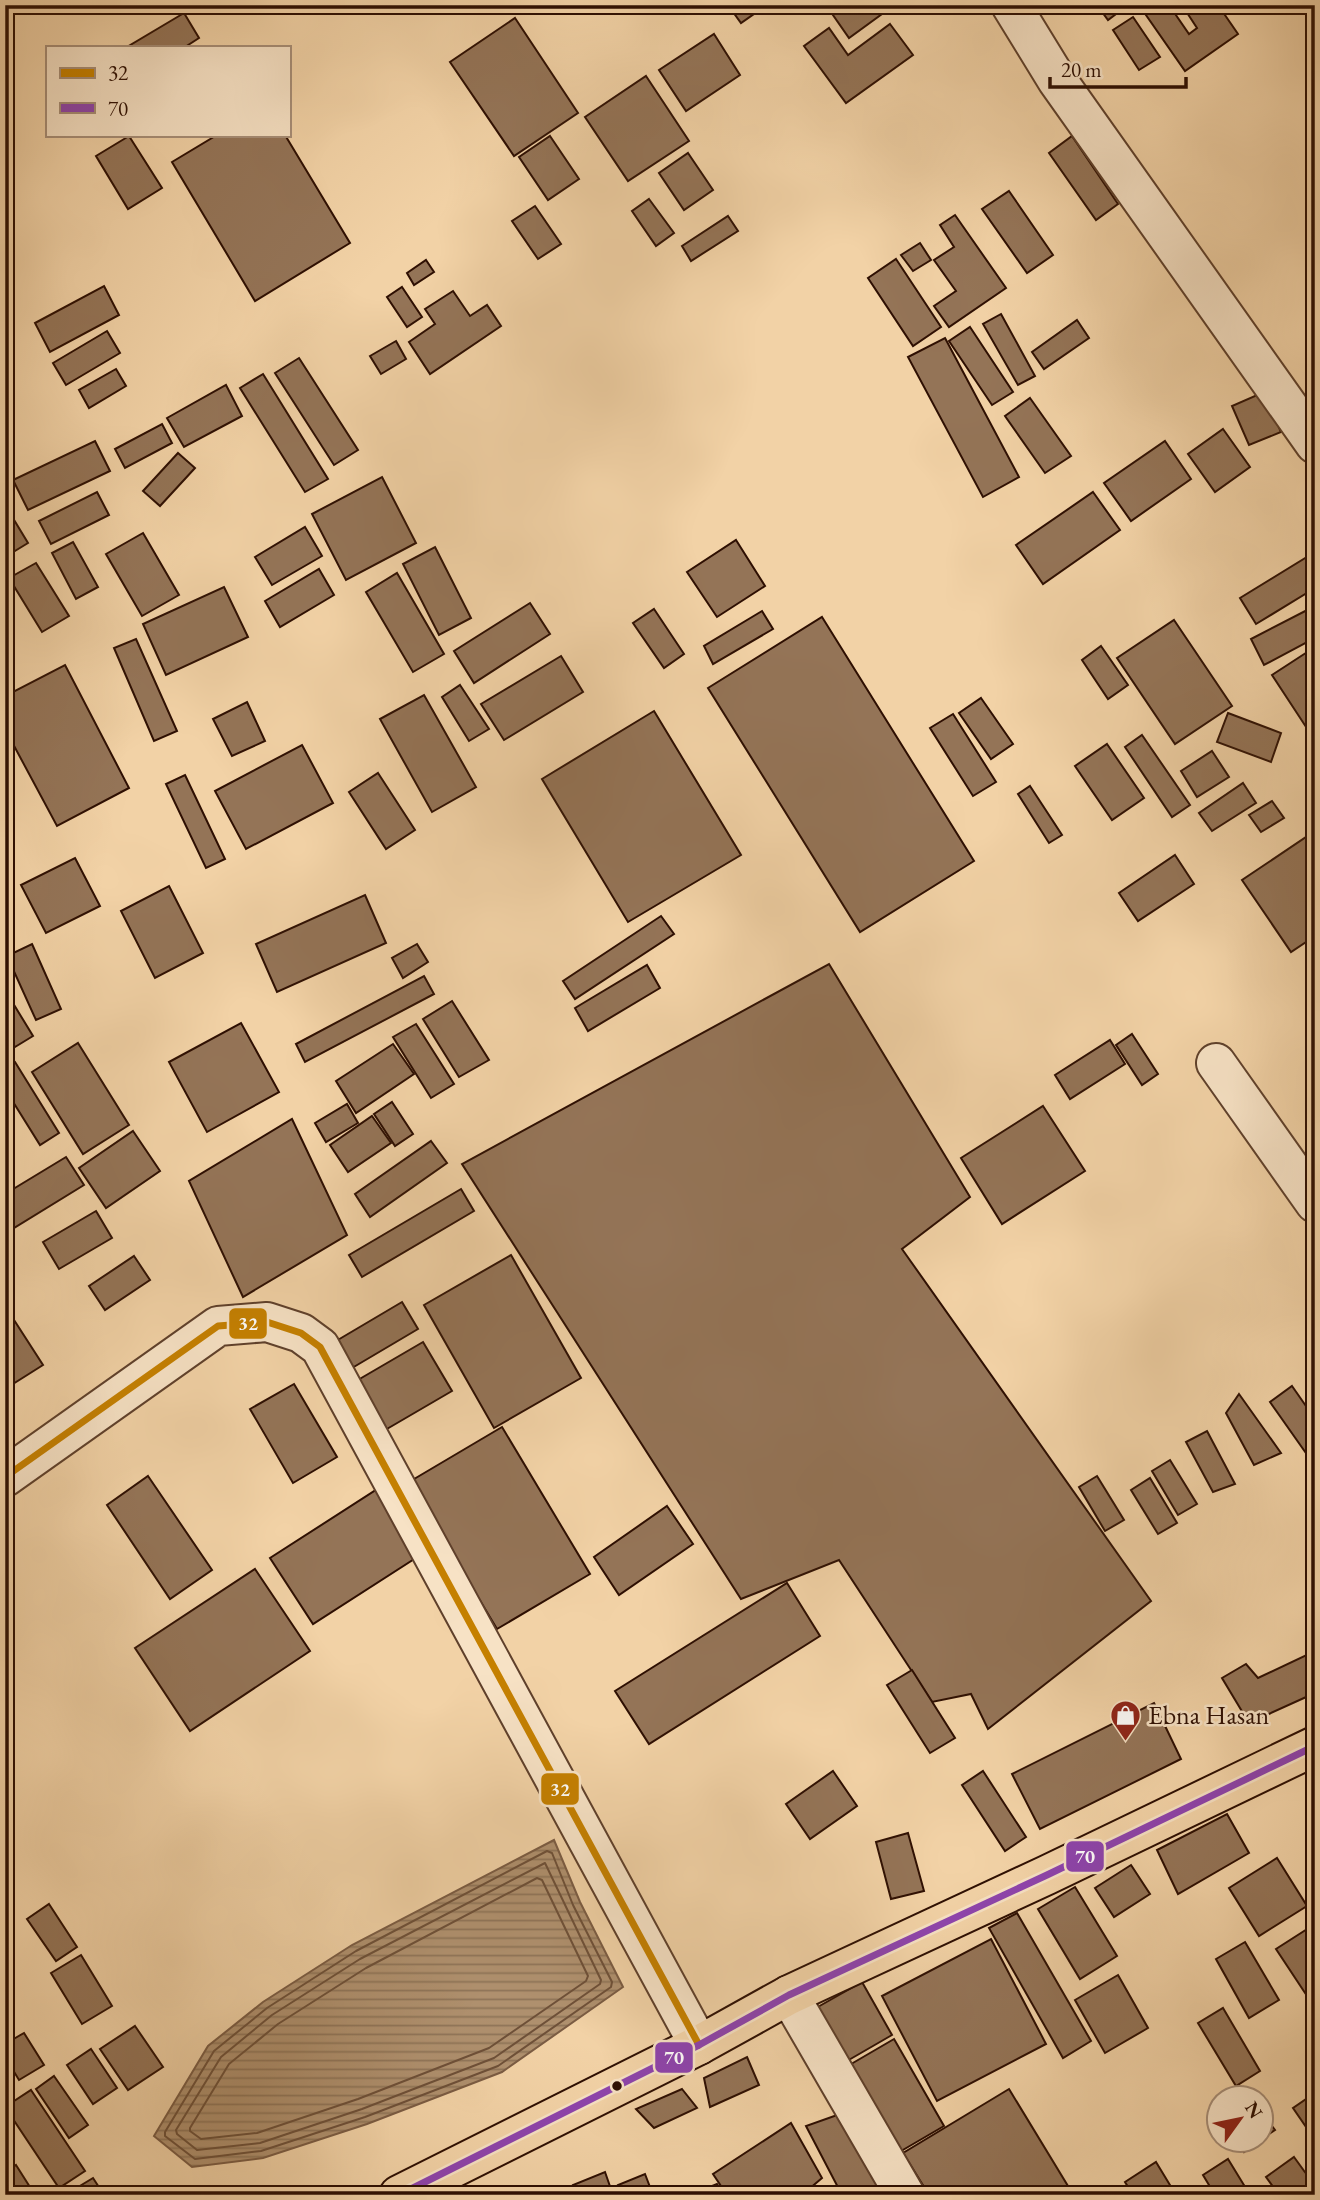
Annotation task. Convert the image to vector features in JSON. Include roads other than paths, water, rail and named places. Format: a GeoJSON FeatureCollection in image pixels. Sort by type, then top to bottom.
{"type":"FeatureCollection","features":[{"type":"Feature","properties":{"kind":"main road"},"geometry":{"type":"LineString","coordinates":[[399,2195],[699,2045],[789,1995],[1315,1746]]}},
{"type":"Feature","properties":{"kind":"street"},"geometry":{"type":"LineString","coordinates":[[1011,5],[1057,80],[1315,444]]}},
{"type":"Feature","properties":{"kind":"street"},"geometry":{"type":"LineString","coordinates":[[1216,1063],[1315,1203]]}},
{"type":"Feature","properties":{"kind":"street"},"geometry":{"type":"LineString","coordinates":[[5,1477],[218,1326],[267,1322],[300,1333],[320,1348],[699,2045]]}},
{"type":"Feature","properties":{"kind":"street"},"geometry":{"type":"LineString","coordinates":[[789,1995],[905,2195]]}},
{"type":"Feature","properties":{"kind":"water"},"geometry":{"type":"Polygon","coordinates":[[[554,1840],[580,1902],[623,1987],[502,2072],[367,2124],[263,2158],[192,2167],[154,2136],[208,2046],[263,2002],[352,1945],[554,1840]]]}},
{"type":"Feature","properties":{"kind":"place","name":"Ebna Hasan"},"geometry":{"type":"Point","coordinates":[1125,1742]}}]}
